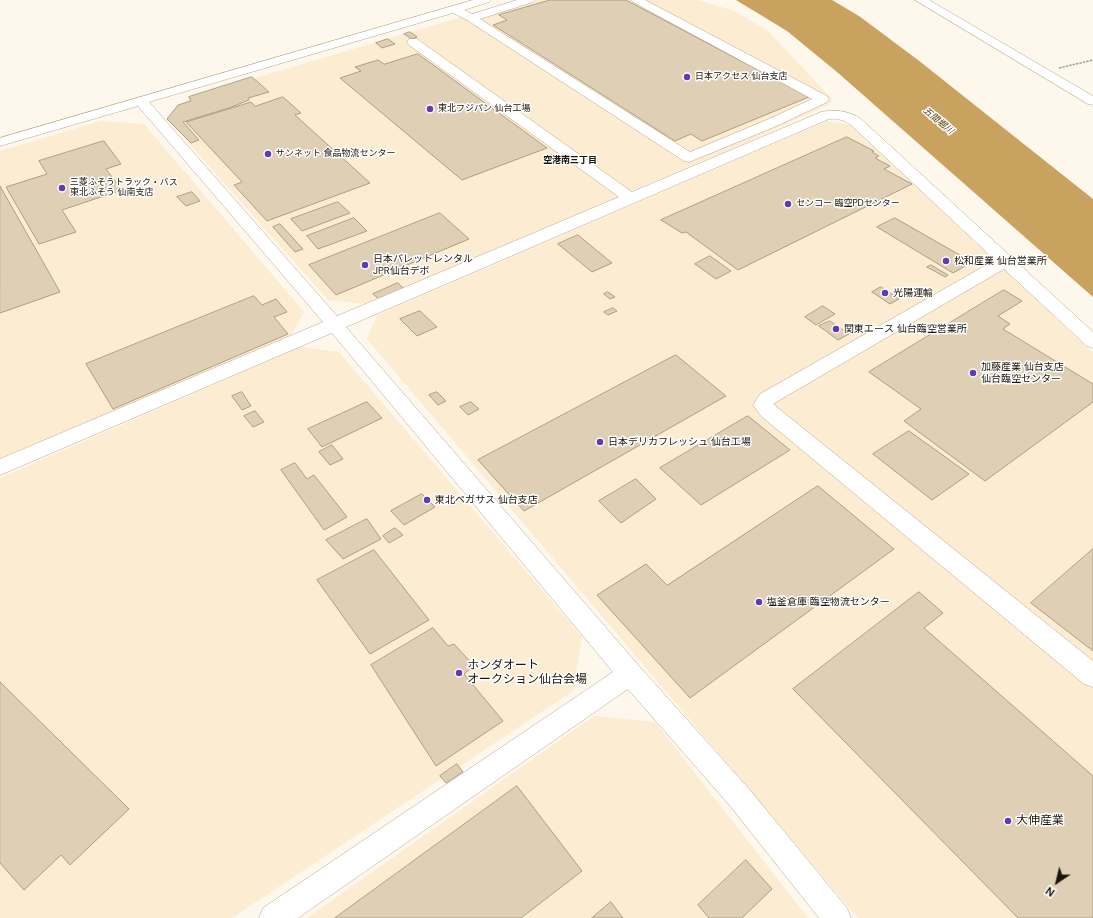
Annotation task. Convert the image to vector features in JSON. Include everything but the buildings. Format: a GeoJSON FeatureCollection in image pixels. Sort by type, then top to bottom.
{"type":"FeatureCollection","features":[{"type":"Feature","properties":{"kind":"street"},"geometry":{"type":"LineString","coordinates":[[0,142],[486,0]]}},
{"type":"Feature","properties":{"kind":"street"},"geometry":{"type":"LineString","coordinates":[[471,18],[529,0]]}},
{"type":"Feature","properties":{"kind":"street"},"geometry":{"type":"LineString","coordinates":[[637,0],[822,99],[774,122],[689,158]]}},
{"type":"Feature","properties":{"kind":"street"},"geometry":{"type":"LineString","coordinates":[[921,0],[1093,101]]}},
{"type":"Feature","properties":{"kind":"street"},"geometry":{"type":"LineString","coordinates":[[454,9],[471,18],[704,167]]}},
{"type":"Feature","properties":{"kind":"street"},"geometry":{"type":"LineString","coordinates":[[413,42],[630,198]]}},
{"type":"Feature","properties":{"kind":"street"},"geometry":{"type":"LineString","coordinates":[[141,101],[334,324],[630,674],[740,798],[837,918]]}},
{"type":"Feature","properties":{"kind":"street"},"geometry":{"type":"LineString","coordinates":[[814,103],[834,114]]}},
{"type":"Feature","properties":{"kind":"street"},"geometry":{"type":"LineString","coordinates":[[0,467],[826,115],[834,114],[843,114],[856,122],[1093,342]]}},
{"type":"Feature","properties":{"kind":"street"},"geometry":{"type":"LineString","coordinates":[[1006,261],[774,395],[762,405],[1093,676]]}},
{"type":"Feature","properties":{"kind":"street"},"geometry":{"type":"LineString","coordinates":[[274,918],[630,674]]}},
{"type":"Feature","properties":{"kind":"path"},"geometry":{"type":"LineString","coordinates":[[1044,72],[1093,60]]}},
{"type":"Feature","properties":{"kind":"shaded area"},"geometry":{"type":"Polygon","coordinates":[[[519,0],[698,0],[734,11],[768,31],[833,100],[828,105],[738,146],[365,304],[328,300],[169,121],[188,98],[519,0]]]}},
{"type":"Feature","properties":{"kind":"shaded area"},"geometry":{"type":"Polygon","coordinates":[[[101,121],[144,124],[304,312],[290,337],[0,458],[0,151],[101,121]]]}},
{"type":"Feature","properties":{"kind":"shaded area"},"geometry":{"type":"Polygon","coordinates":[[[827,121],[851,125],[1093,353],[1093,918],[858,918],[367,339],[377,315],[827,121]]]}},
{"type":"Feature","properties":{"kind":"shaded area"},"geometry":{"type":"Polygon","coordinates":[[[300,347],[339,352],[582,637],[573,691],[232,918],[0,918],[0,478],[300,347]]]}},
{"type":"Feature","properties":{"kind":"shaded area"},"geometry":{"type":"Polygon","coordinates":[[[594,716],[655,722],[808,918],[307,918],[594,716]]]}},
{"type":"Feature","properties":{"kind":"water","name":"五間堀川"},"geometry":{"type":"Polygon","coordinates":[[[736,0],[832,0],[859,16],[918,60],[1093,199],[1093,297],[837,72],[787,31],[736,0]]]}},
{"type":"Feature","properties":{"kind":"place","name":"日本アクセス 仙台支店"},"geometry":{"type":"Point","coordinates":[687,77]}},
{"type":"Feature","properties":{"kind":"place","name":"東北フジパン 仙台工場"},"geometry":{"type":"Point","coordinates":[430,109]}},
{"type":"Feature","properties":{"kind":"place","name":"サンネット 食品物流センター"},"geometry":{"type":"Point","coordinates":[268,154]}},
{"type":"Feature","properties":{"kind":"place","name":"三菱ふそうトラック・バス 東北ふそう 仙南支店"},"geometry":{"type":"Point","coordinates":[62,188]}},
{"type":"Feature","properties":{"kind":"place","name":"センコー 臨空PDセンター"},"geometry":{"type":"Point","coordinates":[788,204]}},
{"type":"Feature","properties":{"kind":"place","name":"松和産業 仙台営業所"},"geometry":{"type":"Point","coordinates":[946,261]}},
{"type":"Feature","properties":{"kind":"place","name":"日本パレットレンタル JPR仙台デポ"},"geometry":{"type":"Point","coordinates":[365,265]}},
{"type":"Feature","properties":{"kind":"place","name":"光陽運輸"},"geometry":{"type":"Point","coordinates":[885,293]}},
{"type":"Feature","properties":{"kind":"place","name":"関東エース 仙台臨空営業所"},"geometry":{"type":"Point","coordinates":[836,329]}},
{"type":"Feature","properties":{"kind":"place","name":"加藤産業 仙台支店 仙台臨空センター"},"geometry":{"type":"Point","coordinates":[973,373]}},
{"type":"Feature","properties":{"kind":"place","name":"日本デリカフレッシュ 仙台工場"},"geometry":{"type":"Point","coordinates":[600,442]}},
{"type":"Feature","properties":{"kind":"place","name":"東北ペガサス 仙台支店"},"geometry":{"type":"Point","coordinates":[427,500]}},
{"type":"Feature","properties":{"kind":"place","name":"塩釜倉庫 臨空物流センター"},"geometry":{"type":"Point","coordinates":[759,602]}},
{"type":"Feature","properties":{"kind":"place","name":"ホンダオート オークション仙台会場"},"geometry":{"type":"Point","coordinates":[459,673]}},
{"type":"Feature","properties":{"kind":"place","name":"大伸産業"},"geometry":{"type":"Point","coordinates":[1008,821]}},
{"type":"Feature","properties":{"kind":"district","name":"空港南三丁目"},"geometry":{"type":"Point","coordinates":[570,161]}}]}
